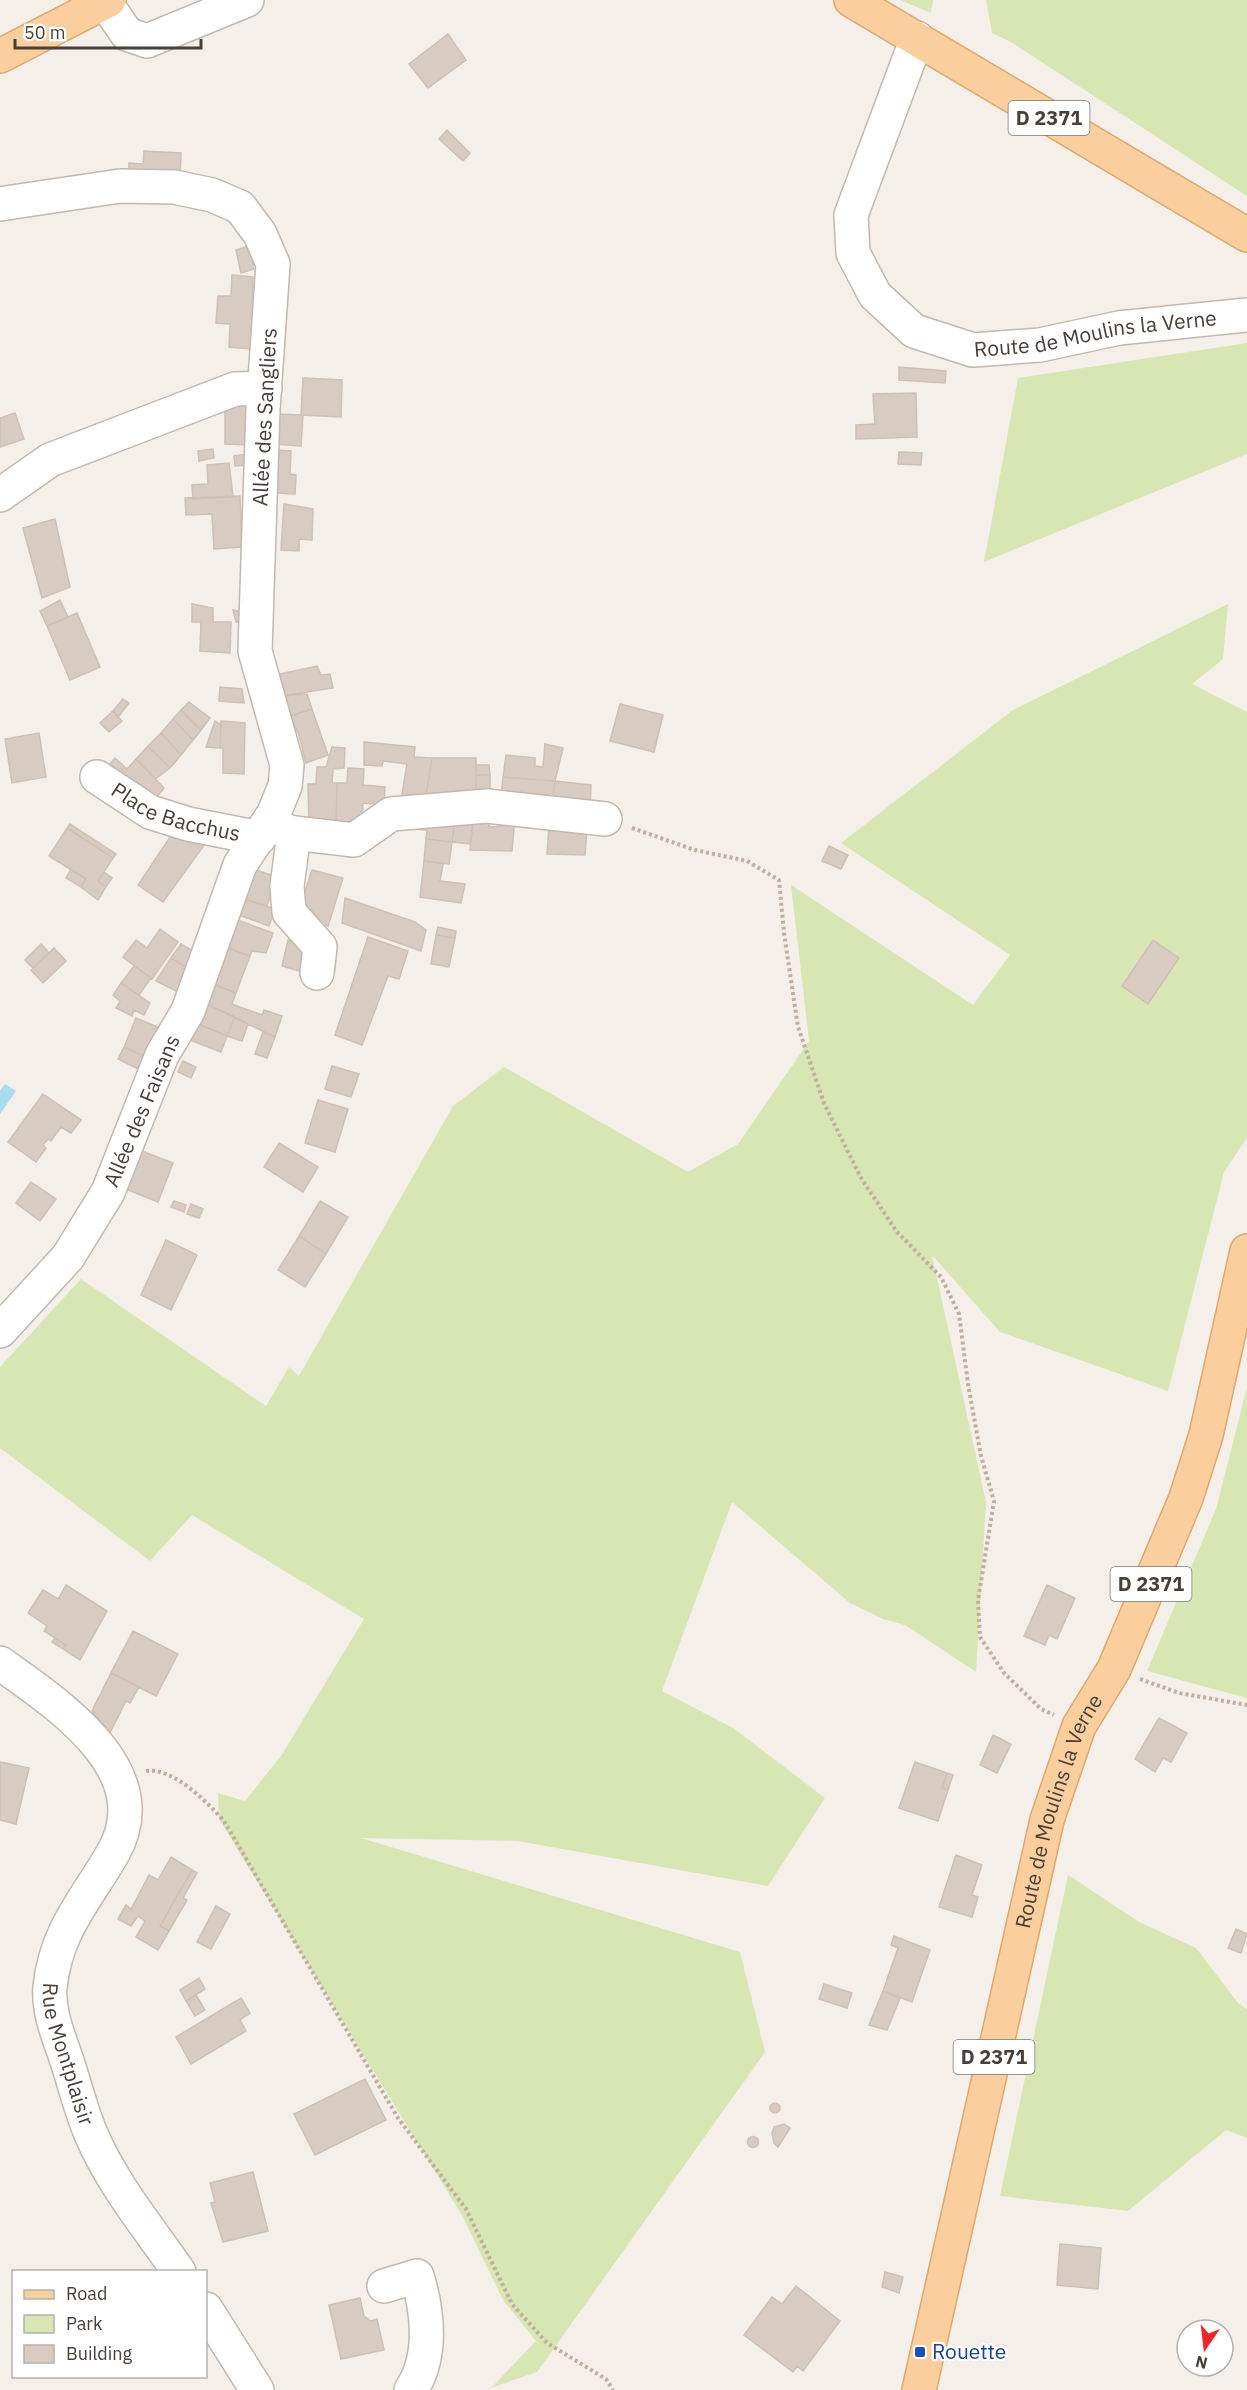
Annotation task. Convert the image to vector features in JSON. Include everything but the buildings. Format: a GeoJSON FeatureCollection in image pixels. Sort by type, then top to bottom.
{"type":"FeatureCollection","features":[{"type":"Feature","properties":{"kind":"main road","name":"D 2371"},"geometry":{"type":"LineString","coordinates":[[851,0],[1247,235]]}},
{"type":"Feature","properties":{"kind":"main road"},"geometry":{"type":"LineString","coordinates":[[0,56],[107,1]]}},
{"type":"Feature","properties":{"kind":"main road","name":"Route de Moulins la Verne"},"geometry":{"type":"LineString","coordinates":[[919,2390],[1047,1820],[1079,1726],[1114,1669],[1186,1498],[1206,1436],[1247,1251]]}},
{"type":"Feature","properties":{"kind":"street"},"geometry":{"type":"LineString","coordinates":[[107,1],[127,34],[147,41],[247,0]]}},
{"type":"Feature","properties":{"kind":"street","name":"Route de Moulins la Verne"},"geometry":{"type":"LineString","coordinates":[[917,38],[851,215],[853,253],[875,295],[914,331],[973,350],[1040,345],[1119,328],[1247,315]]}},
{"type":"Feature","properties":{"kind":"street","name":"Allée des Sangliers"},"geometry":{"type":"LineString","coordinates":[[0,204],[120,186],[174,187],[212,195],[240,207],[260,234],[273,264],[265,388],[255,651],[287,765],[285,786],[273,832],[240,865]]}},
{"type":"Feature","properties":{"kind":"street"},"geometry":{"type":"LineString","coordinates":[[0,495],[50,460],[235,389],[265,388]]}},
{"type":"Feature","properties":{"kind":"street","name":"Place Bacchus"},"geometry":{"type":"LineString","coordinates":[[97,777],[150,812],[188,824],[354,840],[391,814],[487,806],[605,819]]}},
{"type":"Feature","properties":{"kind":"street"},"geometry":{"type":"LineString","coordinates":[[273,832],[287,886],[289,912],[320,947],[317,973]]}},
{"type":"Feature","properties":{"kind":"street","name":"Allée des Faisans"},"geometry":{"type":"LineString","coordinates":[[0,1331],[68,1257],[108,1192],[162,1055],[188,1011],[240,865]]}},
{"type":"Feature","properties":{"kind":"street","name":"Rue Montplaisir"},"geometry":{"type":"LineString","coordinates":[[0,1663],[63,1708],[97,1743],[117,1776],[124,1800],[122,1829],[114,1852],[69,1920],[56,1951],[50,1988],[52,2015],[91,2135],[118,2184],[178,2270]]}},
{"type":"Feature","properties":{"kind":"street"},"geometry":{"type":"LineString","coordinates":[[384,2286],[417,2276],[424,2300],[425,2343],[420,2377],[411,2390]]}},
{"type":"Feature","properties":{"kind":"street"},"geometry":{"type":"LineString","coordinates":[[207,2312],[257,2390]]}},
{"type":"Feature","properties":{"kind":"path"},"geometry":{"type":"LineString","coordinates":[[605,819],[695,850],[747,861],[779,880],[798,1028],[824,1103],[861,1179],[897,1232],[941,1277],[959,1314],[968,1384],[981,1456],[994,1501],[978,1600],[980,1637],[1004,1673],[1041,1709],[1079,1726]]}},
{"type":"Feature","properties":{"kind":"path"},"geometry":{"type":"LineString","coordinates":[[1114,1669],[1179,1693],[1247,1705]]}},
{"type":"Feature","properties":{"kind":"path"},"geometry":{"type":"LineString","coordinates":[[117,1776],[156,1770],[198,1793],[224,1821],[398,2118],[466,2209],[512,2304],[547,2343],[606,2379],[613,2390]]}},
{"type":"Feature","properties":{"kind":"green space"},"geometry":{"type":"Polygon","coordinates":[[[900,0],[933,0],[931,13],[900,0]]]}},
{"type":"Feature","properties":{"kind":"green space"},"geometry":{"type":"Polygon","coordinates":[[[986,0],[1247,0],[1247,196],[1011,42],[992,33],[986,0]]]}},
{"type":"Feature","properties":{"kind":"green space"},"geometry":{"type":"Polygon","coordinates":[[[1247,343],[1247,454],[984,562],[1018,378],[1247,343]]]}},
{"type":"Feature","properties":{"kind":"green space"},"geometry":{"type":"Polygon","coordinates":[[[1228,604],[1223,659],[1192,684],[1247,712],[1247,1138],[1224,1172],[1168,1391],[1000,1332],[932,1255],[986,1502],[976,1672],[905,1625],[883,1619],[850,1603],[732,1502],[662,1691],[733,1728],[825,1798],[768,1886],[518,1841],[361,1838],[740,1952],[765,2052],[537,2372],[491,2388],[536,2341],[503,2300],[463,2217],[219,1819],[218,1793],[245,1801],[281,1756],[364,1619],[192,1515],[150,1561],[0,1448],[0,1367],[81,1279],[266,1406],[289,1367],[299,1376],[453,1106],[504,1067],[688,1172],[738,1144],[809,1041],[791,885],[973,1005],[1010,955],[841,843],[1013,710],[1228,604]]]}},
{"type":"Feature","properties":{"kind":"green space"},"geometry":{"type":"Polygon","coordinates":[[[1247,1387],[1247,1698],[1147,1671],[1216,1509],[1247,1387]]]}},
{"type":"Feature","properties":{"kind":"green space"},"geometry":{"type":"Polygon","coordinates":[[[1068,1875],[1139,1922],[1196,1948],[1238,2003],[1247,2009],[1247,2138],[1226,2130],[1128,2211],[1000,2196],[1068,1875]]]}},
{"type":"Feature","properties":{"kind":"water"},"geometry":{"type":"Polygon","coordinates":[[[5,1084],[16,1091],[0,1114],[0,1091],[5,1084]]]}},
{"type":"Feature","properties":{"kind":"place","name":"Rouette"},"geometry":{"type":"Point","coordinates":[920,2352]}}]}
